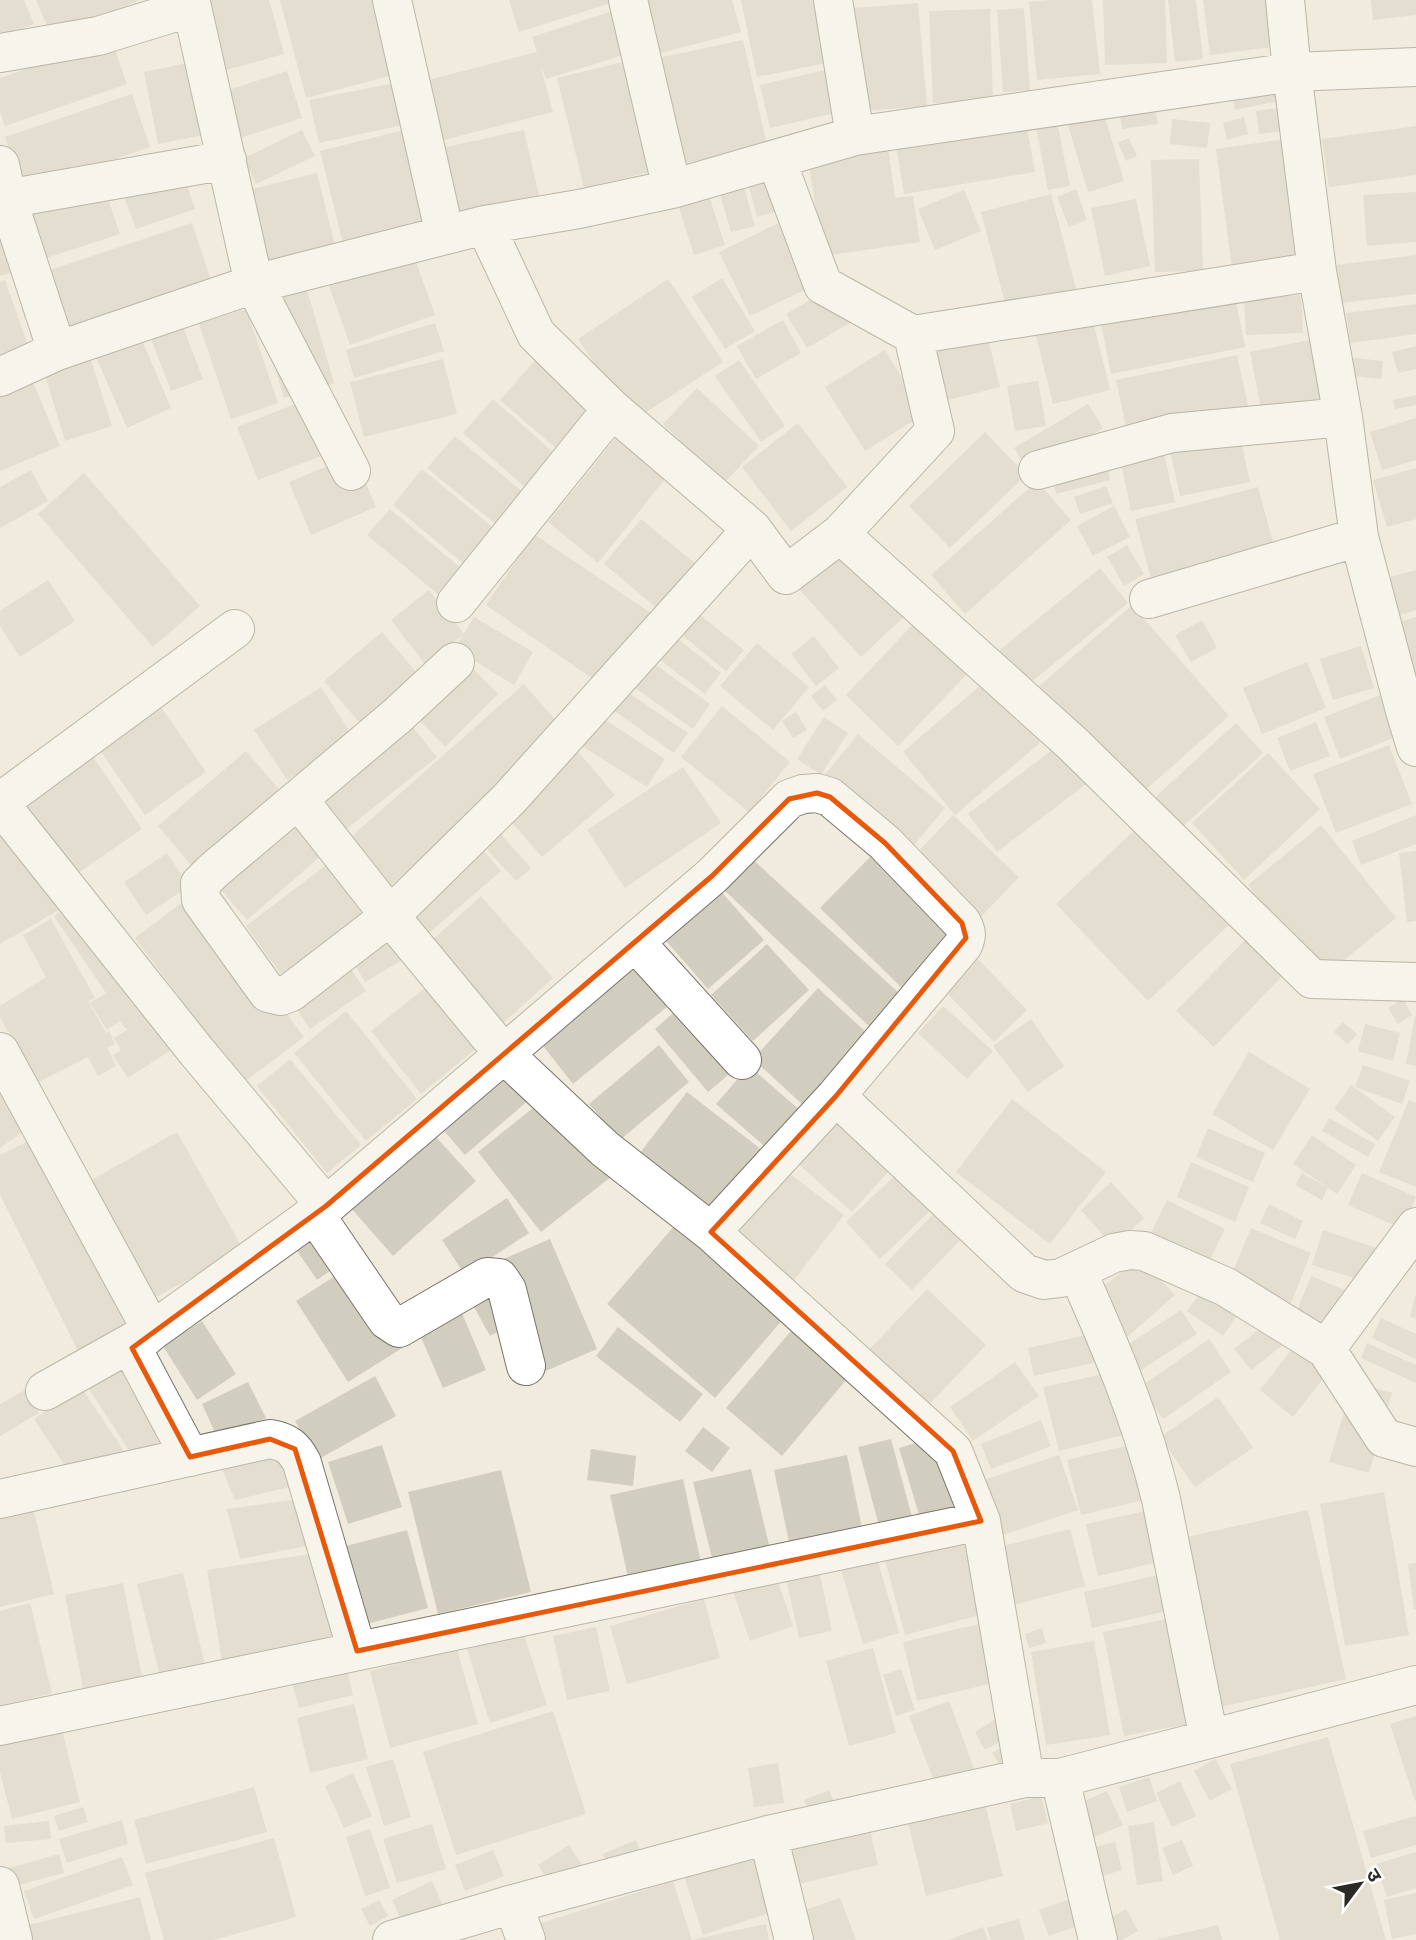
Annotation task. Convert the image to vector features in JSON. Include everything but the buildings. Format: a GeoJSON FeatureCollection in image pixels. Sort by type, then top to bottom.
{"type":"FeatureCollection","features":[{"type":"Feature","properties":{"kind":"street"},"geometry":{"type":"LineString","coordinates":[[392,0],[444,235]]}},
{"type":"Feature","properties":{"kind":"street"},"geometry":{"type":"LineString","coordinates":[[628,0],[672,189]]}},
{"type":"Feature","properties":{"kind":"street"},"geometry":{"type":"LineString","coordinates":[[833,0],[855,136]]}},
{"type":"Feature","properties":{"kind":"street"},"geometry":{"type":"LineString","coordinates":[[1286,0],[1292,72],[1317,271],[1343,417],[1359,537],[1412,722]]}},
{"type":"Feature","properties":{"kind":"street"},"geometry":{"type":"LineString","coordinates":[[0,53],[98,36],[192,3],[254,284],[351,471]]}},
{"type":"Feature","properties":{"kind":"street"},"geometry":{"type":"LineString","coordinates":[[0,377],[57,351],[254,284],[485,225],[672,189],[855,136],[1292,72],[1416,67]]}},
{"type":"Feature","properties":{"kind":"street"},"geometry":{"type":"LineString","coordinates":[[776,159],[823,285],[913,335],[1317,271]]}},
{"type":"Feature","properties":{"kind":"street"},"geometry":{"type":"LineString","coordinates":[[57,351],[2,187],[226,160]]}},
{"type":"Feature","properties":{"kind":"street"},"geometry":{"type":"LineString","coordinates":[[485,225],[536,334],[612,409],[752,528],[786,575],[840,534],[934,431],[913,335]]}},
{"type":"Feature","properties":{"kind":"street"},"geometry":{"type":"LineString","coordinates":[[456,603],[612,409]]}},
{"type":"Feature","properties":{"kind":"street"},"geometry":{"type":"LineString","coordinates":[[1038,470],[1172,433],[1343,417]]}},
{"type":"Feature","properties":{"kind":"street"},"geometry":{"type":"LineString","coordinates":[[455,662],[398,715],[200,884],[201,900],[268,993],[281,996],[291,992],[390,916],[509,799],[752,528]]}},
{"type":"Feature","properties":{"kind":"street"},"geometry":{"type":"LineString","coordinates":[[840,534],[1073,744],[1312,979],[1416,982]]}},
{"type":"Feature","properties":{"kind":"street"},"geometry":{"type":"LineString","coordinates":[[1149,599],[1359,537]]}},
{"type":"Feature","properties":{"kind":"street"},"geometry":{"type":"LineString","coordinates":[[235,629],[0,803],[320,1209],[387,1320],[399,1328],[487,1277],[499,1278],[507,1290],[526,1366]]}},
{"type":"Feature","properties":{"kind":"street"},"geometry":{"type":"LineString","coordinates":[[190,1457],[132,1348],[320,1209],[712,876],[789,799],[817,793],[830,797],[885,843],[962,923],[966,938],[963,945],[836,1096],[711,1232]]}},
{"type":"Feature","properties":{"kind":"street"},"geometry":{"type":"LineString","coordinates":[[298,799],[504,1054],[605,1149],[711,1232],[953,1451],[981,1521],[1042,1778],[1098,1940]]}},
{"type":"Feature","properties":{"kind":"street"},"geometry":{"type":"LineString","coordinates":[[635,942],[742,1059]]}},
{"type":"Feature","properties":{"kind":"street"},"geometry":{"type":"LineString","coordinates":[[0,1052],[152,1331]]}},
{"type":"Feature","properties":{"kind":"street"},"geometry":{"type":"LineString","coordinates":[[836,1096],[1024,1273],[1044,1280],[1061,1278],[1114,1253],[1130,1250],[1144,1251],[1226,1287],[1326,1349],[1384,1438],[1416,1447]]}},
{"type":"Feature","properties":{"kind":"street"},"geometry":{"type":"LineString","coordinates":[[1326,1349],[1416,1227]]}},
{"type":"Feature","properties":{"kind":"street"},"geometry":{"type":"LineString","coordinates":[[1077,1270],[1140,1425],[1152,1463],[1209,1739]]}},
{"type":"Feature","properties":{"kind":"street"},"geometry":{"type":"LineString","coordinates":[[45,1391],[152,1331]]}},
{"type":"Feature","properties":{"kind":"street"},"geometry":{"type":"LineString","coordinates":[[0,1499],[270,1439],[285,1442],[295,1449],[302,1463],[357,1651]]}},
{"type":"Feature","properties":{"kind":"street"},"geometry":{"type":"LineString","coordinates":[[0,1726],[981,1521]]}},
{"type":"Feature","properties":{"kind":"street"},"geometry":{"type":"LineString","coordinates":[[392,1940],[513,1904],[768,1835],[1042,1778],[1209,1739],[1416,1685]]}},
{"type":"Feature","properties":{"kind":"street"},"geometry":{"type":"LineString","coordinates":[[768,1835],[794,1940]]}},
{"type":"Feature","properties":{"kind":"street"},"geometry":{"type":"LineString","coordinates":[[0,1886],[13,1940]]}},
{"type":"Feature","properties":{"kind":"street"},"geometry":{"type":"LineString","coordinates":[[513,1904],[526,1940]]}},
{"type":"Feature","properties":{"kind":"highlighted area"},"geometry":{"type":"Polygon","coordinates":[[[817,793],[830,797],[885,843],[962,923],[966,938],[836,1096],[711,1232],[953,1451],[981,1521],[357,1651],[295,1449],[270,1439],[190,1457],[132,1348],[326,1206],[712,876],[789,799],[817,793]]]}}]}
